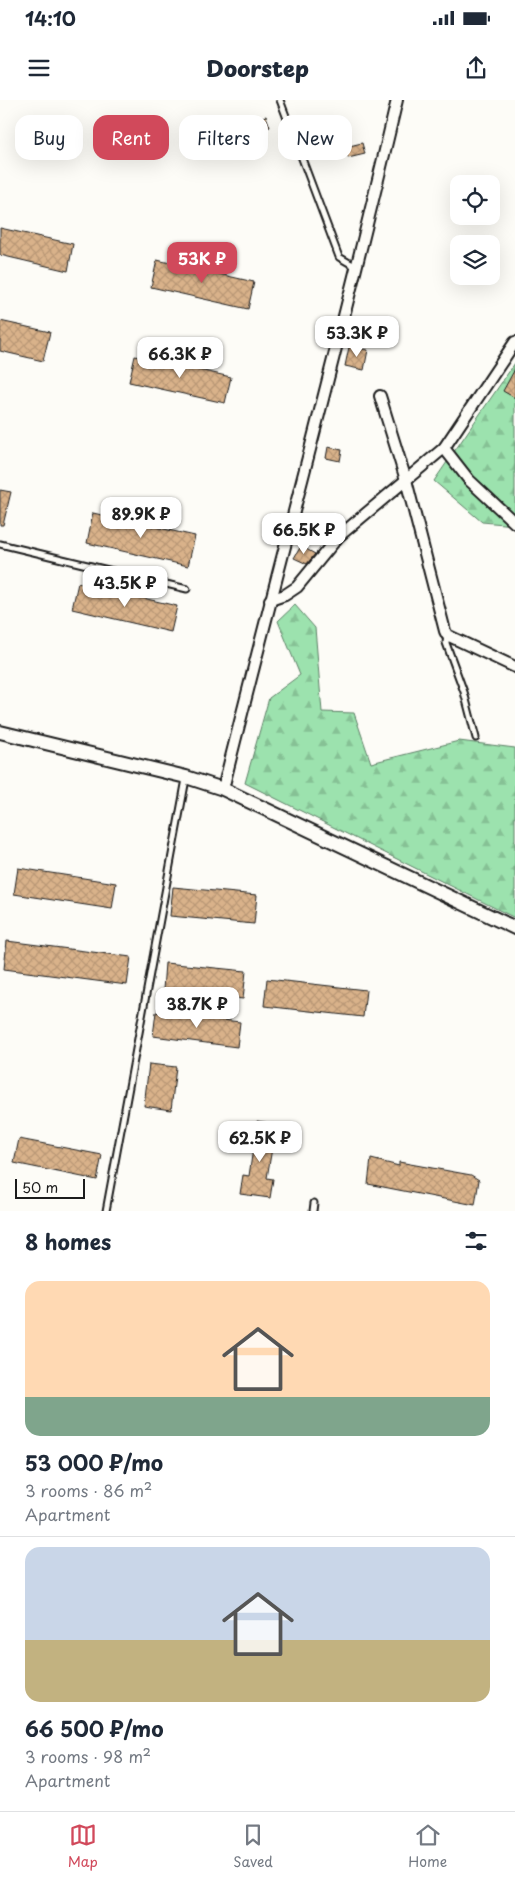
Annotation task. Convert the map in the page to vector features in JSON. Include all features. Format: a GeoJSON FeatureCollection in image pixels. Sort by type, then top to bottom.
{"type":"FeatureCollection","features":[{"type":"Feature","properties":{"kind":"street"},"geometry":{"type":"LineString","coordinates":[[223,790],[270,600],[358,268],[397,100]]}},
{"type":"Feature","properties":{"kind":"street"},"geometry":{"type":"LineString","coordinates":[[270,600],[285,595],[297,587],[338,537],[444,448],[515,342]]}},
{"type":"Feature","properties":{"kind":"street"},"geometry":{"type":"LineString","coordinates":[[380,396],[406,480],[447,635],[515,667]]}},
{"type":"Feature","properties":{"kind":"street"},"geometry":{"type":"LineString","coordinates":[[444,448],[469,480],[515,523]]}},
{"type":"Feature","properties":{"kind":"street"},"geometry":{"type":"LineString","coordinates":[[0,732],[186,777],[223,790],[515,928]]}},
{"type":"Feature","properties":{"kind":"lane"},"geometry":{"type":"LineString","coordinates":[[280,100],[339,256],[358,268]]}},
{"type":"Feature","properties":{"kind":"lane"},"geometry":{"type":"LineString","coordinates":[[0,544],[187,589]]}},
{"type":"Feature","properties":{"kind":"lane"},"geometry":{"type":"LineString","coordinates":[[447,635],[446,643],[464,692],[476,738]]}},
{"type":"Feature","properties":{"kind":"lane"},"geometry":{"type":"LineString","coordinates":[[106,1211],[186,777]]}},
{"type":"Feature","properties":{"kind":"lane"},"geometry":{"type":"LineString","coordinates":[[313,1211],[314,1203]]}},
{"type":"Feature","properties":{"kind":"green space"},"geometry":{"type":"Polygon","coordinates":[[[515,363],[515,525],[482,522],[434,481],[515,363]]]}},
{"type":"Feature","properties":{"kind":"green space"},"geometry":{"type":"Polygon","coordinates":[[[295,605],[315,628],[322,712],[354,713],[371,763],[459,741],[515,748],[515,918],[245,783],[269,698],[300,675],[278,621],[295,605]]]}},
{"type":"Feature","properties":{"kind":"building"},"geometry":{"type":"Polygon","coordinates":[[[362,143],[365,154],[352,157],[352,145],[362,143]]]}},
{"type":"Feature","properties":{"kind":"building"},"geometry":{"type":"Polygon","coordinates":[[[0,228],[73,244],[68,271],[0,255],[0,228]]]}},
{"type":"Feature","properties":{"kind":"building"},"geometry":{"type":"Polygon","coordinates":[[[157,260],[254,282],[248,309],[151,287],[157,260]]]}},
{"type":"Feature","properties":{"kind":"building"},"geometry":{"type":"Polygon","coordinates":[[[0,321],[50,332],[43,361],[0,351],[0,321]]]}},
{"type":"Feature","properties":{"kind":"building"},"geometry":{"type":"Polygon","coordinates":[[[349,347],[368,350],[364,370],[345,366],[349,347]]]}},
{"type":"Feature","properties":{"kind":"building"},"geometry":{"type":"Polygon","coordinates":[[[135,356],[231,377],[225,403],[129,382],[135,356]]]}},
{"type":"Feature","properties":{"kind":"building"},"geometry":{"type":"Polygon","coordinates":[[[515,369],[515,398],[503,391],[515,369]]]}},
{"type":"Feature","properties":{"kind":"building"},"geometry":{"type":"Polygon","coordinates":[[[328,447],[342,450],[340,461],[326,458],[328,447]]]}},
{"type":"Feature","properties":{"kind":"building"},"geometry":{"type":"Polygon","coordinates":[[[0,490],[11,492],[3,525],[0,525],[0,490]]]}},
{"type":"Feature","properties":{"kind":"building"},"geometry":{"type":"Polygon","coordinates":[[[93,513],[195,536],[188,566],[87,543],[93,513]]]}},
{"type":"Feature","properties":{"kind":"building"},"geometry":{"type":"Polygon","coordinates":[[[301,546],[315,554],[307,564],[294,558],[301,546]]]}},
{"type":"Feature","properties":{"kind":"building"},"geometry":{"type":"Polygon","coordinates":[[[78,583],[177,606],[171,632],[72,609],[78,583]]]}},
{"type":"Feature","properties":{"kind":"building"},"geometry":{"type":"Polygon","coordinates":[[[18,868],[116,883],[112,909],[14,894],[18,868]]]}},
{"type":"Feature","properties":{"kind":"building"},"geometry":{"type":"Polygon","coordinates":[[[173,887],[257,895],[254,924],[170,916],[173,887]]]}},
{"type":"Feature","properties":{"kind":"building"},"geometry":{"type":"Polygon","coordinates":[[[7,941],[131,957],[127,985],[4,969],[7,941]]]}},
{"type":"Feature","properties":{"kind":"building"},"geometry":{"type":"Polygon","coordinates":[[[165,963],[246,971],[243,999],[163,990],[165,963]]]}},
{"type":"Feature","properties":{"kind":"building"},"geometry":{"type":"Polygon","coordinates":[[[267,979],[366,990],[363,1017],[264,1006],[267,979]]]}},
{"type":"Feature","properties":{"kind":"building"},"geometry":{"type":"Polygon","coordinates":[[[156,1012],[240,1022],[237,1047],[153,1036],[156,1012]]]}},
{"type":"Feature","properties":{"kind":"building"},"geometry":{"type":"Polygon","coordinates":[[[149,1064],[176,1067],[171,1110],[144,1106],[149,1064]]]}},
{"type":"Feature","properties":{"kind":"building"},"geometry":{"type":"Polygon","coordinates":[[[257,1121],[276,1124],[267,1178],[273,1179],[270,1198],[240,1194],[243,1175],[249,1176],[257,1121]]]}},
{"type":"Feature","properties":{"kind":"building"},"geometry":{"type":"Polygon","coordinates":[[[19,1139],[102,1155],[97,1180],[14,1163],[19,1139]]]}},
{"type":"Feature","properties":{"kind":"building"},"geometry":{"type":"Polygon","coordinates":[[[371,1159],[399,1166],[399,1162],[471,1175],[479,1180],[475,1205],[368,1184],[371,1159]]]}}]}
